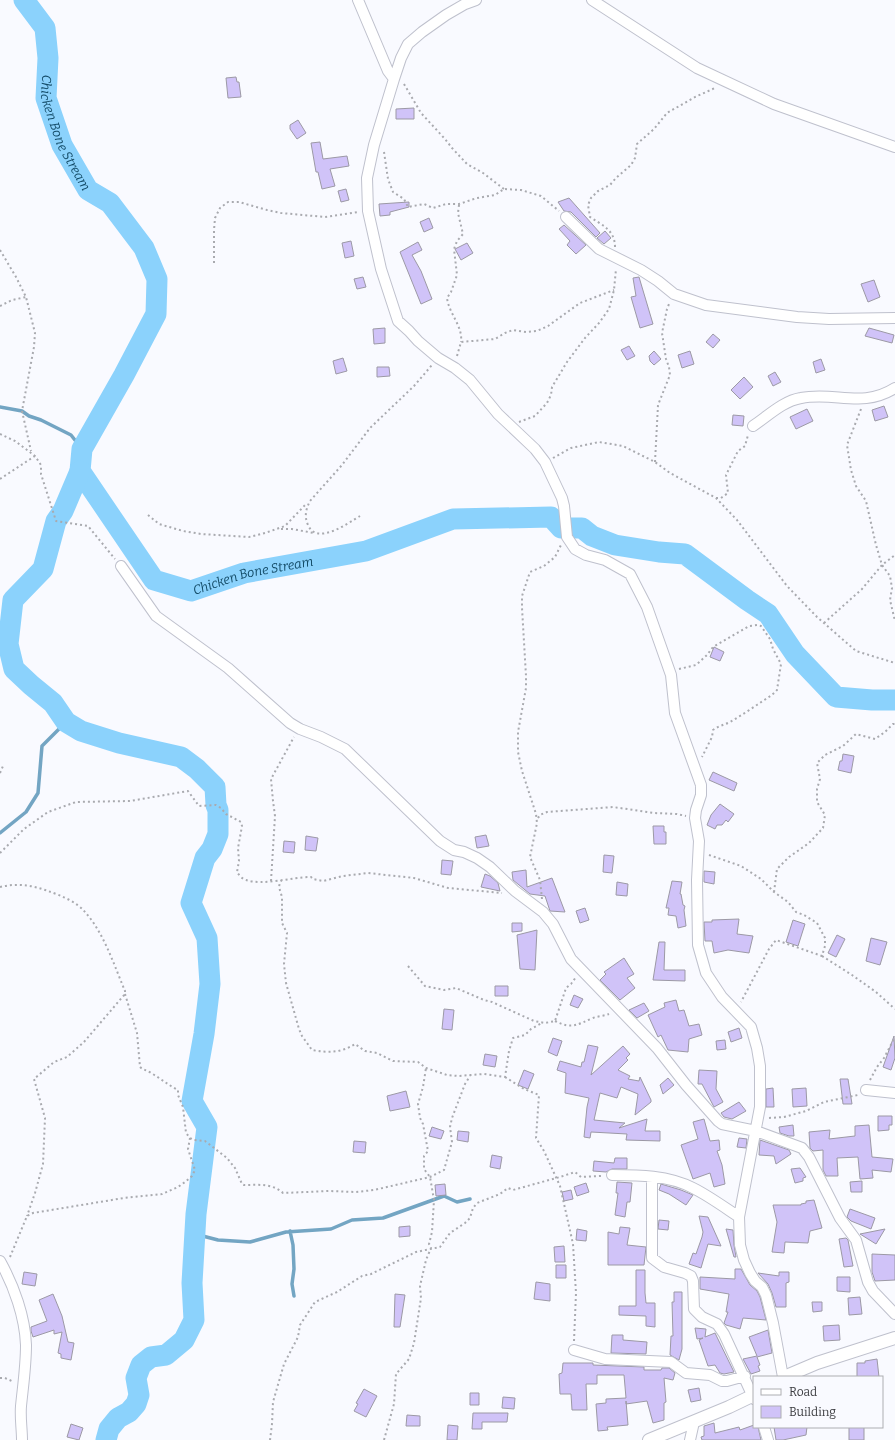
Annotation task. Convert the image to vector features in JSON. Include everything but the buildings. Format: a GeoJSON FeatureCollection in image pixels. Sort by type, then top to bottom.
{"type":"FeatureCollection","features":[{"type":"Feature","properties":{"kind":"street"},"geometry":{"type":"LineString","coordinates":[[358,0],[388,71],[394,79]]}},
{"type":"Feature","properties":{"kind":"street"},"geometry":{"type":"LineString","coordinates":[[476,0],[465,4],[446,15],[408,44],[401,58],[374,145],[367,178],[368,211],[381,269],[398,321],[438,358],[456,368],[470,380],[498,414],[535,449],[544,462],[562,498],[566,536],[575,549],[586,555],[605,560],[630,574],[647,607],[671,675],[675,713],[701,786],[701,795],[695,818],[700,841],[697,880],[698,945],[706,973],[726,1001],[751,1027],[757,1048],[760,1066],[760,1107],[739,1217],[740,1245],[744,1260],[755,1281],[762,1287],[766,1295],[783,1376]]}},
{"type":"Feature","properties":{"kind":"street"},"geometry":{"type":"LineString","coordinates":[[592,0],[697,68],[774,104],[895,147]]}},
{"type":"Feature","properties":{"kind":"street"},"geometry":{"type":"LineString","coordinates":[[566,217],[600,249],[641,270],[674,294],[706,305],[829,320],[895,318]]}},
{"type":"Feature","properties":{"kind":"street"},"geometry":{"type":"LineString","coordinates":[[754,426],[787,402],[799,398],[812,396],[864,399],[876,397],[895,388]]}},
{"type":"Feature","properties":{"kind":"street"},"geometry":{"type":"LineString","coordinates":[[121,566],[156,616],[228,668],[290,723],[345,749],[440,841],[454,850],[464,852],[477,858],[490,867],[515,891],[543,912],[553,924],[565,950],[578,968],[657,1048],[686,1085],[718,1121],[722,1124],[756,1132],[802,1148],[809,1157],[840,1218],[856,1240],[868,1282],[873,1291],[895,1314]]}},
{"type":"Feature","properties":{"kind":"street"},"geometry":{"type":"LineString","coordinates":[[866,1090],[895,1093]]}},
{"type":"Feature","properties":{"kind":"street"},"geometry":{"type":"LineString","coordinates":[[612,1175],[652,1177],[678,1182],[692,1187],[739,1217]]}},
{"type":"Feature","properties":{"kind":"street"},"geometry":{"type":"LineString","coordinates":[[652,1177],[652,1258],[664,1267],[690,1276],[693,1281],[694,1309],[702,1317],[718,1324],[753,1394]]}},
{"type":"Feature","properties":{"kind":"street"},"geometry":{"type":"LineString","coordinates":[[2,1266],[23,1320],[26,1345],[21,1407],[22,1440]]}},
{"type":"Feature","properties":{"kind":"street"},"geometry":{"type":"LineString","coordinates":[[785,1376],[817,1363],[895,1338]]}},
{"type":"Feature","properties":{"kind":"street"},"geometry":{"type":"LineString","coordinates":[[574,1350],[605,1359],[671,1362],[686,1373],[710,1375],[722,1381],[745,1376]]}},
{"type":"Feature","properties":{"kind":"street"},"geometry":{"type":"LineString","coordinates":[[649,1440],[753,1396]]}},
{"type":"Feature","properties":{"kind":"street"},"geometry":{"type":"LineString","coordinates":[[690,1440],[694,1422]]}},
{"type":"Feature","properties":{"kind":"street"},"geometry":{"type":"LineString","coordinates":[[764,1428],[768,1440]]}},
{"type":"Feature","properties":{"kind":"path"},"geometry":{"type":"LineString","coordinates":[[394,79],[403,83],[421,113],[467,164],[483,173],[504,189],[521,190],[541,196],[566,217]]}},
{"type":"Feature","properties":{"kind":"path"},"geometry":{"type":"LineString","coordinates":[[512,427],[521,420],[536,416],[547,403],[551,395],[552,387],[567,362],[609,309],[617,274],[616,244],[610,230],[590,217],[588,205],[591,198],[598,191],[610,185],[631,165],[635,158],[637,144],[654,129],[667,114],[695,97],[727,82]]}},
{"type":"Feature","properties":{"kind":"path"},"geometry":{"type":"LineString","coordinates":[[374,145],[381,147],[384,150],[388,179],[393,192],[404,199],[408,207],[424,204],[433,208],[446,204],[459,204],[477,198],[496,195],[504,189]]}},
{"type":"Feature","properties":{"kind":"path"},"geometry":{"type":"LineString","coordinates":[[214,263],[215,218],[220,208],[228,202],[239,202],[281,213],[325,217],[368,211]]}},
{"type":"Feature","properties":{"kind":"path"},"geometry":{"type":"LineString","coordinates":[[456,368],[462,333],[451,312],[447,298],[451,292],[457,275],[454,249],[463,234],[458,213],[459,204]]}},
{"type":"Feature","properties":{"kind":"path"},"geometry":{"type":"LineString","coordinates":[[0,250],[26,297],[35,333],[34,347],[22,411],[31,451]]}},
{"type":"Feature","properties":{"kind":"path"},"geometry":{"type":"LineString","coordinates":[[461,342],[495,339],[513,330],[526,332],[538,331],[548,326],[580,303],[614,290]]}},
{"type":"Feature","properties":{"kind":"path"},"geometry":{"type":"LineString","coordinates":[[655,462],[658,405],[670,374],[662,333],[667,309],[674,294]]}},
{"type":"Feature","properties":{"kind":"path"},"geometry":{"type":"LineString","coordinates":[[0,306],[12,300],[26,297]]}},
{"type":"Feature","properties":{"kind":"path"},"geometry":{"type":"LineString","coordinates":[[278,529],[291,521],[310,501],[342,465],[370,428],[414,386],[438,358]]}},
{"type":"Feature","properties":{"kind":"path"},"geometry":{"type":"LineString","coordinates":[[864,399],[847,446],[851,470],[856,486],[866,501],[882,565],[890,576],[892,588],[890,600],[895,620]]}},
{"type":"Feature","properties":{"kind":"path"},"geometry":{"type":"LineString","coordinates":[[716,498],[721,498],[728,493],[726,475],[738,451],[745,446],[747,436],[754,426]]}},
{"type":"Feature","properties":{"kind":"path"},"geometry":{"type":"LineString","coordinates":[[0,434],[31,451],[41,465],[40,474],[56,521],[88,526],[121,566]]}},
{"type":"Feature","properties":{"kind":"path"},"geometry":{"type":"LineString","coordinates":[[544,462],[571,448],[600,442],[623,446],[655,462],[670,473],[716,498],[736,520],[787,586],[824,623],[856,651],[895,663]]}},
{"type":"Feature","properties":{"kind":"path"},"geometry":{"type":"LineString","coordinates":[[0,479],[35,456]]}},
{"type":"Feature","properties":{"kind":"path"},"geometry":{"type":"LineString","coordinates":[[310,501],[306,508],[306,517],[311,530],[315,533]]}},
{"type":"Feature","properties":{"kind":"path"},"geometry":{"type":"LineString","coordinates":[[148,515],[159,524],[171,528],[201,534],[249,537],[278,529],[292,529],[322,534],[332,531],[360,516]]}},
{"type":"Feature","properties":{"kind":"path"},"geometry":{"type":"LineString","coordinates":[[543,912],[540,880],[530,857],[537,819],[522,771],[518,752],[518,732],[526,682],[522,596],[530,572],[544,566],[555,557],[566,536]]}},
{"type":"Feature","properties":{"kind":"path"},"geometry":{"type":"LineString","coordinates":[[824,623],[862,589],[882,565],[895,555]]}},
{"type":"Feature","properties":{"kind":"path"},"geometry":{"type":"LineString","coordinates":[[671,675],[679,669],[696,665],[713,647],[749,626],[754,625],[761,626],[765,631],[781,664],[777,690],[772,695],[737,718],[713,730],[712,737],[696,771]]}},
{"type":"Feature","properties":{"kind":"path"},"geometry":{"type":"LineString","coordinates":[[774,892],[777,869],[789,856],[809,843],[823,828],[825,815],[817,802],[817,790],[820,779],[817,763],[826,755],[843,746],[856,734],[875,739],[895,724]]}},
{"type":"Feature","properties":{"kind":"path"},"geometry":{"type":"LineString","coordinates":[[271,881],[275,816],[272,780],[290,744],[300,729]]}},
{"type":"Feature","properties":{"kind":"path"},"geometry":{"type":"LineString","coordinates":[[0,773],[2,766]]}},
{"type":"Feature","properties":{"kind":"path"},"geometry":{"type":"LineString","coordinates":[[0,853],[24,829],[48,812],[76,802],[130,801],[188,791],[200,806],[216,805],[229,816],[241,822],[242,826],[238,848],[239,861],[237,872],[239,876],[246,880],[271,881],[311,877],[313,879],[323,881],[343,876],[368,873],[414,878],[448,888],[505,894],[515,891]]}},
{"type":"Feature","properties":{"kind":"path"},"geometry":{"type":"LineString","coordinates":[[537,819],[540,815],[547,812],[613,807],[654,813],[677,814],[695,818]]}},
{"type":"Feature","properties":{"kind":"path"},"geometry":{"type":"LineString","coordinates":[[699,850],[741,866],[761,879],[774,892],[788,902],[796,912],[817,923],[825,938],[825,946],[822,956]]}},
{"type":"Feature","properties":{"kind":"path"},"geometry":{"type":"LineString","coordinates":[[283,879],[280,882],[279,887],[282,897],[282,923],[287,933],[284,964],[286,983],[299,1029],[312,1050],[331,1052],[340,1051],[345,1050],[355,1044],[365,1050],[393,1061],[418,1062],[426,1068],[447,1075],[470,1076],[484,1074],[505,1077],[524,1089],[539,1095],[536,1138],[557,1178],[569,1220],[573,1244],[576,1293],[574,1350]]}},
{"type":"Feature","properties":{"kind":"path"},"geometry":{"type":"LineString","coordinates":[[0,887],[10,885],[35,886],[62,896],[84,911],[103,941],[125,994],[137,1034],[140,1067],[178,1090],[178,1095],[183,1108],[186,1133],[194,1140],[205,1141],[227,1158],[235,1168],[242,1184],[244,1185],[271,1186],[283,1193],[329,1190],[356,1192],[380,1189],[418,1179],[430,1178],[444,1170],[446,1166],[452,1142],[450,1127],[465,1084],[470,1076]]}},
{"type":"Feature","properties":{"kind":"path"},"geometry":{"type":"LineString","coordinates":[[726,1001],[737,1004],[742,1002],[769,949],[776,940],[822,956],[876,992],[895,1009]]}},
{"type":"Feature","properties":{"kind":"path"},"geometry":{"type":"LineString","coordinates":[[408,966],[425,986],[444,990],[456,988],[542,1023]]}},
{"type":"Feature","properties":{"kind":"path"},"geometry":{"type":"LineString","coordinates":[[556,1021],[566,988],[575,979],[578,968]]}},
{"type":"Feature","properties":{"kind":"path"},"geometry":{"type":"LineString","coordinates":[[2,1266],[27,1216],[36,1193],[42,1164],[45,1118],[34,1078],[54,1062],[67,1056],[84,1042],[125,994]]}},
{"type":"Feature","properties":{"kind":"path"},"geometry":{"type":"LineString","coordinates":[[505,1077],[509,1051],[513,1038],[525,1035],[531,1029],[542,1023],[556,1021],[567,1025],[577,1025],[593,1018],[609,1014],[616,1007]]}},
{"type":"Feature","properties":{"kind":"path"},"geometry":{"type":"LineString","coordinates":[[758,1121],[769,1118],[784,1117],[806,1111],[824,1102],[849,1096],[856,1096],[866,1090],[869,1087],[871,1077],[884,1058],[895,1037]]}},
{"type":"Feature","properties":{"kind":"path"},"geometry":{"type":"LineString","coordinates":[[384,1440],[394,1404],[396,1374],[409,1359],[414,1343],[421,1298],[420,1286],[426,1260],[431,1248],[430,1244],[434,1205],[430,1178],[424,1169],[424,1156],[428,1151],[418,1104],[423,1088],[426,1068]]}},
{"type":"Feature","properties":{"kind":"path"},"geometry":{"type":"LineString","coordinates":[[27,1216],[33,1213],[110,1200],[162,1194],[178,1187],[192,1176],[195,1170],[188,1149],[190,1138]]}},
{"type":"Feature","properties":{"kind":"path"},"geometry":{"type":"LineString","coordinates":[[270,1440],[273,1402],[284,1364],[298,1337],[300,1325],[315,1302],[338,1292],[362,1276],[371,1274],[416,1252],[440,1247],[450,1233],[470,1218],[472,1208],[477,1203],[500,1194],[508,1188],[513,1190],[575,1172],[581,1177],[612,1175]]}},
{"type":"Feature","properties":{"kind":"waterway","name":"Chicken Bone Stream"},"geometry":{"type":"LineString","coordinates":[[24,0],[45,28],[48,58],[46,98],[62,145],[88,190],[110,203],[144,248],[157,279],[156,314],[124,375],[82,449],[80,471],[154,580],[191,591],[244,573],[366,551],[453,519],[551,517],[561,528],[582,528],[592,536],[615,545],[659,552],[685,554],[768,614],[795,654],[836,697],[895,700]]}},
{"type":"Feature","properties":{"kind":"waterway"},"geometry":{"type":"LineString","coordinates":[[0,407],[22,411],[29,416],[41,420],[71,435],[82,449]]}},
{"type":"Feature","properties":{"kind":"waterway"},"geometry":{"type":"LineString","coordinates":[[80,471],[63,511],[56,521],[43,569],[13,600],[8,644],[14,669],[53,703],[66,722],[81,731],[119,743],[181,757],[197,769],[215,787],[216,805],[218,810],[218,834],[212,849],[205,858],[191,903],[207,938],[210,984],[204,1034],[192,1101],[207,1127],[196,1214],[192,1283],[194,1320],[184,1340],[166,1355],[151,1357],[141,1365],[136,1378],[139,1395],[136,1404],[129,1412],[118,1418],[109,1429],[106,1440]]}},
{"type":"Feature","properties":{"kind":"waterway"},"geometry":{"type":"LineString","coordinates":[[0,833],[26,812],[38,793],[42,746],[66,722]]}},
{"type":"Feature","properties":{"kind":"waterway"},"geometry":{"type":"LineString","coordinates":[[195,1234],[218,1240],[250,1242],[286,1232],[331,1229],[352,1220],[383,1218],[444,1196],[457,1202],[470,1199]]}},
{"type":"Feature","properties":{"kind":"waterway"},"geometry":{"type":"LineString","coordinates":[[290,1231],[293,1245],[294,1269],[292,1284],[294,1296]]}}]}
